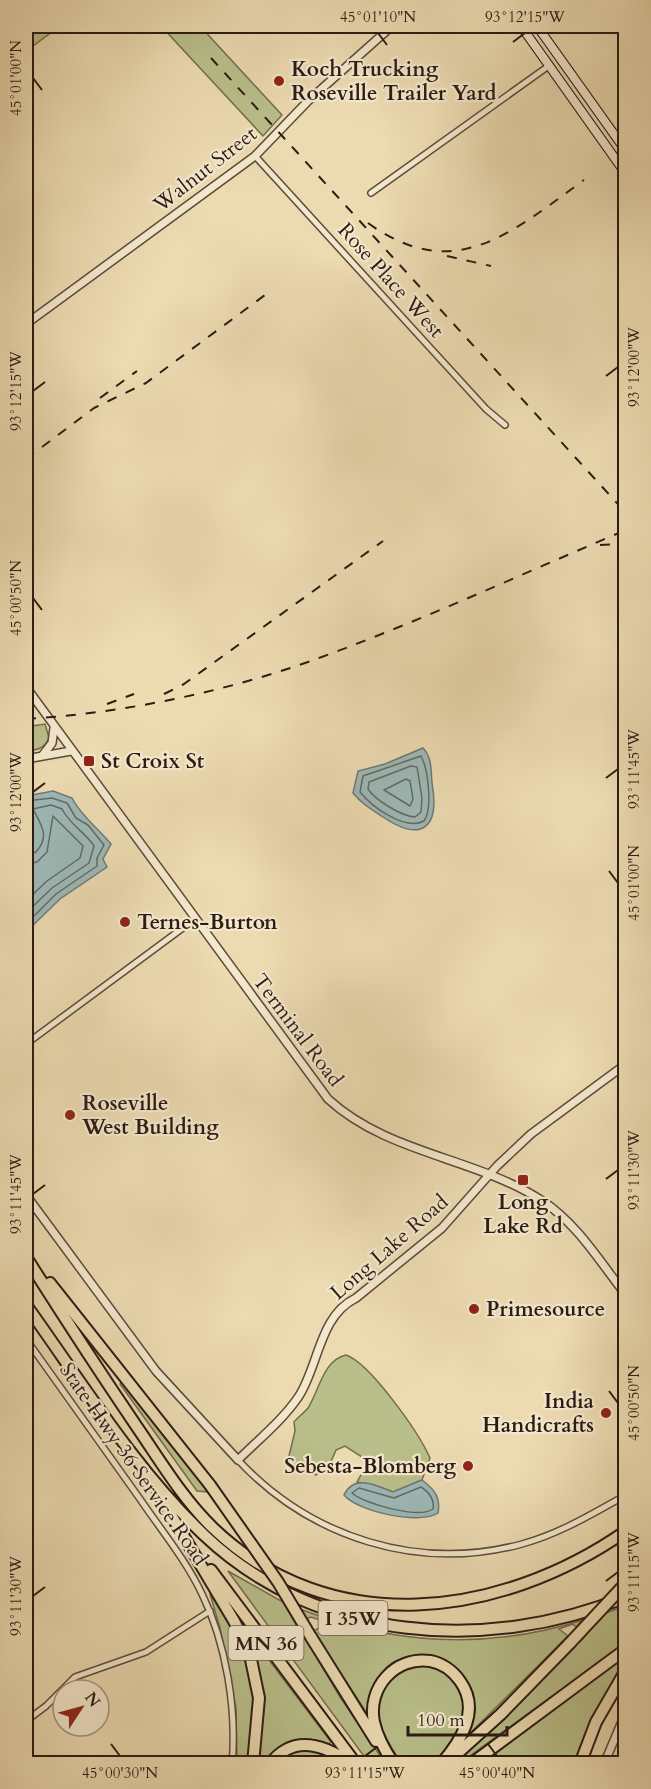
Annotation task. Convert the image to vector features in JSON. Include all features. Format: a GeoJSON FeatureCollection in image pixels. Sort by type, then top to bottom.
{"type":"FeatureCollection","features":[{"type":"Feature","properties":{"kind":"highway","name":"MN 36"},"geometry":{"type":"LineString","coordinates":[[26,1251],[210,1485],[278,1582],[350,1703],[393,1764]]}},
{"type":"Feature","properties":{"kind":"highway","name":"I 35W"},"geometry":{"type":"LineString","coordinates":[[26,1257],[188,1500],[229,1542],[259,1564],[283,1576],[324,1593],[367,1603],[406,1606],[451,1602],[501,1592],[551,1575],[594,1553],[626,1531]]}},
{"type":"Feature","properties":{"kind":"highway","name":"I 35W"},"geometry":{"type":"LineString","coordinates":[[26,1305],[135,1456],[187,1517],[241,1565],[305,1601],[351,1618],[418,1629],[486,1630],[553,1620],[626,1597]]}},
{"type":"Feature","properties":{"kind":"highway","name":"MN 36"},"geometry":{"type":"LineString","coordinates":[[135,1456],[176,1521],[354,1764]]}},
{"type":"Feature","properties":{"kind":"highway"},"geometry":{"type":"LineString","coordinates":[[176,1521],[238,1628],[254,1665],[260,1714],[253,1764]]}},
{"type":"Feature","properties":{"kind":"highway"},"geometry":{"type":"LineString","coordinates":[[446,1764],[501,1714],[626,1583]]}},
{"type":"Feature","properties":{"kind":"highway"},"geometry":{"type":"LineString","coordinates":[[471,1764],[626,1650]]}},
{"type":"Feature","properties":{"kind":"highway"},"geometry":{"type":"LineString","coordinates":[[393,1764],[374,1724],[375,1695],[390,1672],[400,1665],[418,1661],[434,1662],[449,1670],[462,1683],[468,1699],[466,1726],[455,1747],[441,1764]]}},
{"type":"Feature","properties":{"kind":"highway"},"geometry":{"type":"LineString","coordinates":[[580,1764],[600,1713],[626,1670]]}},
{"type":"Feature","properties":{"kind":"highway"},"geometry":{"type":"LineString","coordinates":[[270,1764],[286,1749],[303,1744],[327,1748],[354,1764]]}},
{"type":"Feature","properties":{"kind":"highway"},"geometry":{"type":"LineString","coordinates":[[489,1764],[512,1764]]}},
{"type":"Feature","properties":{"kind":"main road"},"geometry":{"type":"LineString","coordinates":[[521,26],[626,174]]}},
{"type":"Feature","properties":{"kind":"main road"},"geometry":{"type":"LineString","coordinates":[[537,26],[626,151]]}},
{"type":"Feature","properties":{"kind":"street","name":"Walnut Street"},"geometry":{"type":"LineString","coordinates":[[26,324],[255,156],[308,101],[392,26]]}},
{"type":"Feature","properties":{"kind":"street"},"geometry":{"type":"LineString","coordinates":[[371,193],[550,65]]}},
{"type":"Feature","properties":{"kind":"street","name":"Rose Place West"},"geometry":{"type":"LineString","coordinates":[[255,156],[486,409],[505,425]]}},
{"type":"Feature","properties":{"kind":"street","name":"Terminal Road"},"geometry":{"type":"LineString","coordinates":[[26,687],[314,1083],[339,1109],[357,1123],[384,1136],[527,1192],[556,1212],[580,1235],[626,1295]]}},
{"type":"Feature","properties":{"kind":"street"},"geometry":{"type":"LineString","coordinates":[[42,756],[52,743],[54,728]]}},
{"type":"Feature","properties":{"kind":"street"},"geometry":{"type":"LineString","coordinates":[[26,759],[71,751]]}},
{"type":"Feature","properties":{"kind":"street"},"geometry":{"type":"LineString","coordinates":[[26,1044],[195,919]]}},
{"type":"Feature","properties":{"kind":"street","name":"Long Lake Road"},"geometry":{"type":"LineString","coordinates":[[238,1461],[298,1398],[322,1340],[336,1314],[346,1303],[356,1298],[442,1228],[488,1176],[531,1134],[626,1064]]}},
{"type":"Feature","properties":{"kind":"street"},"geometry":{"type":"LineString","coordinates":[[26,1195],[143,1355],[238,1461],[286,1504],[324,1526],[383,1547],[423,1553],[484,1552],[524,1543],[567,1527],[626,1495]]}},
{"type":"Feature","properties":{"kind":"street","name":"State Hwy 36 Service Road"},"geometry":{"type":"LineString","coordinates":[[26,1340],[190,1572],[210,1611],[230,1694],[234,1721],[232,1764]]}},
{"type":"Feature","properties":{"kind":"street"},"geometry":{"type":"LineString","coordinates":[[26,1721],[46,1706],[75,1677],[146,1652],[210,1611]]}},
{"type":"Feature","properties":{"kind":"street"},"geometry":{"type":"LineString","coordinates":[[604,1764],[626,1712]]}},
{"type":"Feature","properties":{"kind":"green space"},"geometry":{"type":"Polygon","coordinates":[[[26,26],[60,26],[26,51],[26,26]]]}},
{"type":"Feature","properties":{"kind":"green space"},"geometry":{"type":"Polygon","coordinates":[[[161,26],[200,26],[282,115],[263,136],[161,26]]]}},
{"type":"Feature","properties":{"kind":"green space"},"geometry":{"type":"Polygon","coordinates":[[[45,724],[49,738],[45,745],[26,751],[26,727],[45,724]]]}},
{"type":"Feature","properties":{"kind":"green space"},"geometry":{"type":"Polygon","coordinates":[[[346,1355],[368,1371],[416,1432],[430,1458],[422,1480],[393,1492],[357,1482],[362,1473],[373,1464],[345,1446],[336,1450],[329,1466],[316,1475],[301,1470],[288,1460],[295,1431],[294,1422],[308,1408],[327,1369],[338,1358],[346,1355]]]}},
{"type":"Feature","properties":{"kind":"green space"},"geometry":{"type":"Polygon","coordinates":[[[122,1382],[208,1492],[197,1491],[120,1384],[122,1382]]]}},
{"type":"Feature","properties":{"kind":"green space"},"geometry":{"type":"Polygon","coordinates":[[[228,1571],[283,1602],[300,1631],[299,1634],[304,1636],[340,1697],[385,1763],[369,1763],[228,1571]]]}},
{"type":"Feature","properties":{"kind":"green space"},"geometry":{"type":"Polygon","coordinates":[[[210,1594],[241,1647],[252,1677],[255,1692],[255,1715],[249,1763],[237,1763],[236,1708],[220,1628],[210,1594]]]}},
{"type":"Feature","properties":{"kind":"green space"},"geometry":{"type":"Polygon","coordinates":[[[625,1606],[625,1643],[460,1763],[453,1764],[492,1730],[575,1643],[580,1642],[603,1614],[625,1606]]]}},
{"type":"Feature","properties":{"kind":"green space"},"geometry":{"type":"Polygon","coordinates":[[[300,1609],[370,1630],[441,1639],[512,1636],[547,1630],[583,1620],[576,1627],[573,1624],[559,1629],[568,1636],[462,1741],[470,1725],[460,1675],[412,1658],[397,1660],[389,1665],[378,1680],[368,1715],[313,1631],[329,1623],[311,1617],[306,1619],[300,1609]]]}},
{"type":"Feature","properties":{"kind":"green space"},"geometry":{"type":"Polygon","coordinates":[[[244,1627],[331,1742],[329,1744],[311,1740],[293,1742],[277,1749],[263,1763],[256,1763],[262,1717],[261,1682],[259,1670],[245,1637],[244,1627]]]}},
{"type":"Feature","properties":{"kind":"green space"},"geometry":{"type":"Polygon","coordinates":[[[625,1655],[625,1662],[596,1712],[576,1763],[521,1763],[506,1759],[488,1759],[625,1655]]]}},
{"type":"Feature","properties":{"kind":"green space"},"geometry":{"type":"Polygon","coordinates":[[[433,1665],[451,1676],[460,1689],[464,1700],[461,1724],[450,1745],[433,1763],[402,1763],[381,1725],[378,1699],[382,1687],[390,1676],[405,1667],[433,1665]]]}},
{"type":"Feature","properties":{"kind":"green space"},"geometry":{"type":"Polygon","coordinates":[[[311,1747],[344,1764],[273,1764],[279,1757],[311,1747]]]}},
{"type":"Feature","properties":{"kind":"water"},"geometry":{"type":"Polygon","coordinates":[[[423,748],[430,760],[434,798],[433,811],[425,827],[418,830],[397,825],[367,806],[353,793],[358,771],[385,764],[423,748]]]}},
{"type":"Feature","properties":{"kind":"water"},"geometry":{"type":"Polygon","coordinates":[[[53,791],[72,798],[111,844],[103,859],[107,867],[60,899],[26,932],[26,846],[30,828],[26,822],[26,796],[53,791]]]}},
{"type":"Feature","properties":{"kind":"water"},"geometry":{"type":"Polygon","coordinates":[[[422,1480],[433,1490],[438,1502],[438,1513],[429,1516],[418,1518],[390,1515],[362,1507],[344,1495],[354,1484],[366,1483],[393,1492],[422,1480]]]}},
{"type":"Feature","properties":{"kind":"railway"},"geometry":{"type":"LineString","coordinates":[[211,58],[626,513]]}},
{"type":"Feature","properties":{"kind":"railway"},"geometry":{"type":"LineString","coordinates":[[368,223],[399,241],[428,250],[456,251],[482,244],[507,233],[584,180]]}},
{"type":"Feature","properties":{"kind":"railway"},"geometry":{"type":"LineString","coordinates":[[447,256],[491,266]]}},
{"type":"Feature","properties":{"kind":"railway"},"geometry":{"type":"LineString","coordinates":[[26,459],[94,408],[146,383],[265,295]]}},
{"type":"Feature","properties":{"kind":"railway"},"geometry":{"type":"LineString","coordinates":[[100,398],[137,371]]}},
{"type":"Feature","properties":{"kind":"railway"},"geometry":{"type":"LineString","coordinates":[[26,719],[100,712],[174,699],[284,670],[396,628],[626,530]]}},
{"type":"Feature","properties":{"kind":"railway"},"geometry":{"type":"LineString","coordinates":[[164,694],[184,684],[383,541]]}},
{"type":"Feature","properties":{"kind":"railway"},"geometry":{"type":"LineString","coordinates":[[600,545],[626,544]]}},
{"type":"Feature","properties":{"kind":"railway"},"geometry":{"type":"LineString","coordinates":[[107,704],[134,694]]}},
{"type":"Feature","properties":{"kind":"place","name":"Koch Trucking Roseville Trailer Yard"},"geometry":{"type":"Point","coordinates":[279,81]}},
{"type":"Feature","properties":{"kind":"place","name":"St Croix St"},"geometry":{"type":"Point","coordinates":[89,761]}},
{"type":"Feature","properties":{"kind":"place","name":"Ternes-Burton"},"geometry":{"type":"Point","coordinates":[125,922]}},
{"type":"Feature","properties":{"kind":"place","name":"Roseville West Building"},"geometry":{"type":"Point","coordinates":[70,1115]}},
{"type":"Feature","properties":{"kind":"place","name":"Long Lake Rd"},"geometry":{"type":"Point","coordinates":[523,1180]}},
{"type":"Feature","properties":{"kind":"place","name":"Primesource"},"geometry":{"type":"Point","coordinates":[474,1309]}},
{"type":"Feature","properties":{"kind":"place","name":"India Handicrafts"},"geometry":{"type":"Point","coordinates":[606,1413]}},
{"type":"Feature","properties":{"kind":"place","name":"Sebesta-Blomberg"},"geometry":{"type":"Point","coordinates":[468,1466]}}]}
